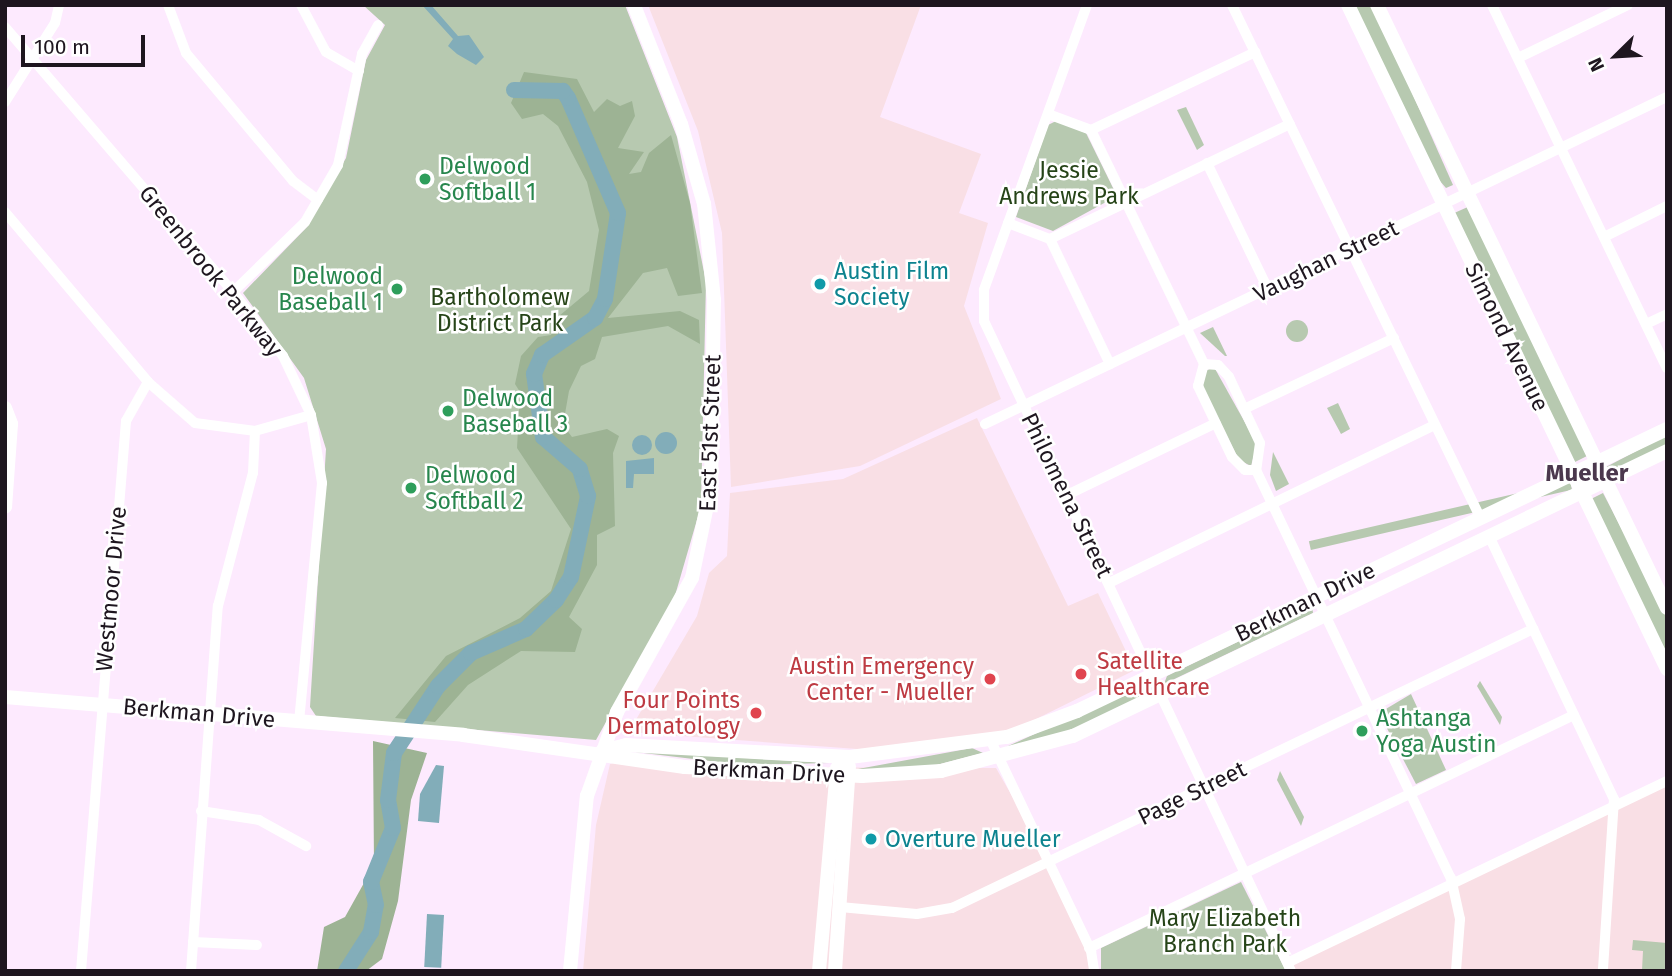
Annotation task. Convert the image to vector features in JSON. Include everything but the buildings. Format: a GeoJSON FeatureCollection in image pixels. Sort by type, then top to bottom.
{"type":"FeatureCollection","features":[{"type":"Feature","properties":{"kind":"street"},"geometry":{"type":"LineString","coordinates":[[5,102],[33,60],[60,5]]}},
{"type":"Feature","properties":{"kind":"street"},"geometry":{"type":"LineString","coordinates":[[168,5],[186,53],[293,181],[318,200]]}},
{"type":"Feature","properties":{"kind":"street"},"geometry":{"type":"LineString","coordinates":[[301,5],[326,52],[359,71]]}},
{"type":"Feature","properties":{"kind":"street","name":"East 51st Street"},"geometry":{"type":"LineString","coordinates":[[570,971],[580,837],[601,751],[692,578],[711,485],[714,300],[704,204],[681,124],[634,5]]}},
{"type":"Feature","properties":{"kind":"street","name":"Philomena Street"},"geometry":{"type":"LineString","coordinates":[[1087,5],[1008,223],[982,309],[1024,405],[1290,967]]}},
{"type":"Feature","properties":{"kind":"street"},"geometry":{"type":"LineString","coordinates":[[1232,5],[1480,517]]}},
{"type":"Feature","properties":{"kind":"street","name":"Simond Avenue"},"geometry":{"type":"LineString","coordinates":[[1348,5],[1667,669]]}},
{"type":"Feature","properties":{"kind":"street","name":"Simond Avenue"},"geometry":{"type":"LineString","coordinates":[[1377,5],[1667,608]]}},
{"type":"Feature","properties":{"kind":"street"},"geometry":{"type":"LineString","coordinates":[[1492,5],[1667,368]]}},
{"type":"Feature","properties":{"kind":"street"},"geometry":{"type":"LineString","coordinates":[[1518,58],[1628,5]]}},
{"type":"Feature","properties":{"kind":"street"},"geometry":{"type":"LineString","coordinates":[[233,292],[288,240],[318,200],[350,128],[359,71],[378,25]]}},
{"type":"Feature","properties":{"kind":"street","name":"Greenbrook Parkway"},"geometry":{"type":"LineString","coordinates":[[5,27],[233,292],[283,356],[311,415],[322,482],[299,723]]}},
{"type":"Feature","properties":{"kind":"street"},"geometry":{"type":"LineString","coordinates":[[1091,130],[1255,52]]}},
{"type":"Feature","properties":{"kind":"street","name":"Vaughan Street"},"geometry":{"type":"LineString","coordinates":[[985,424],[1667,97]]}},
{"type":"Feature","properties":{"kind":"street"},"geometry":{"type":"LineString","coordinates":[[1048,114],[1091,130],[1204,364],[1198,386],[1238,465],[1256,470]]}},
{"type":"Feature","properties":{"kind":"street"},"geometry":{"type":"LineString","coordinates":[[1050,239],[1290,124]]}},
{"type":"Feature","properties":{"kind":"street"},"geometry":{"type":"LineString","coordinates":[[1208,163],[1268,289]]}},
{"type":"Feature","properties":{"kind":"street"},"geometry":{"type":"LineString","coordinates":[[1604,237],[1667,206]]}},
{"type":"Feature","properties":{"kind":"street"},"geometry":{"type":"LineString","coordinates":[[5,212],[148,382],[195,423],[255,431],[311,415]]}},
{"type":"Feature","properties":{"kind":"street"},"geometry":{"type":"LineString","coordinates":[[1008,223],[1050,239],[1110,364]]}},
{"type":"Feature","properties":{"kind":"street"},"geometry":{"type":"LineString","coordinates":[[1646,324],[1667,314]]}},
{"type":"Feature","properties":{"kind":"street"},"geometry":{"type":"LineString","coordinates":[[1244,409],[1394,338]]}},
{"type":"Feature","properties":{"kind":"street"},"geometry":{"type":"LineString","coordinates":[[1204,364],[1223,369],[1244,409],[1262,448],[1256,470],[1453,884],[1460,919],[1456,971]]}},
{"type":"Feature","properties":{"kind":"street","name":"Westmoor Drive"},"geometry":{"type":"LineString","coordinates":[[81,971],[126,421],[148,382]]}},
{"type":"Feature","properties":{"kind":"street"},"geometry":{"type":"LineString","coordinates":[[5,408],[10,433],[5,507]]}},
{"type":"Feature","properties":{"kind":"street"},"geometry":{"type":"LineString","coordinates":[[1067,495],[1216,423]]}},
{"type":"Feature","properties":{"kind":"street"},"geometry":{"type":"LineString","coordinates":[[1109,583],[1435,425]]}},
{"type":"Feature","properties":{"kind":"street","name":"Berkman Drive"},"geometry":{"type":"LineString","coordinates":[[601,751],[626,745],[845,757],[991,741],[1062,718],[1572,472],[1667,429]]}},
{"type":"Feature","properties":{"kind":"street"},"geometry":{"type":"LineString","coordinates":[[191,971],[218,606],[253,472],[255,431]]}},
{"type":"Feature","properties":{"kind":"street","name":"Berkman Drive"},"geometry":{"type":"LineString","coordinates":[[5,697],[420,732],[601,751],[685,767],[842,776],[915,774],[999,759],[1060,741],[1490,538],[1667,451]]}},
{"type":"Feature","properties":{"kind":"street"},"geometry":{"type":"LineString","coordinates":[[1490,538],[1615,806],[1603,971]]}},
{"type":"Feature","properties":{"kind":"street","name":"Page Street"},"geometry":{"type":"LineString","coordinates":[[840,907],[940,911],[1049,862],[1534,629]]}},
{"type":"Feature","properties":{"kind":"street"},"geometry":{"type":"LineString","coordinates":[[1089,948],[1574,715]]}},
{"type":"Feature","properties":{"kind":"street"},"geometry":{"type":"LineString","coordinates":[[991,741],[1089,948],[1094,971]]}},
{"type":"Feature","properties":{"kind":"street"},"geometry":{"type":"LineString","coordinates":[[819,971],[845,757]]}},
{"type":"Feature","properties":{"kind":"street"},"geometry":{"type":"LineString","coordinates":[[835,971],[840,907],[842,776]]}},
{"type":"Feature","properties":{"kind":"street"},"geometry":{"type":"LineString","coordinates":[[1290,967],[1453,884],[1667,781]]}},
{"type":"Feature","properties":{"kind":"street"},"geometry":{"type":"LineString","coordinates":[[201,811],[260,820],[306,846]]}},
{"type":"Feature","properties":{"kind":"street"},"geometry":{"type":"LineString","coordinates":[[193,942],[257,945]]}},
{"type":"Feature","properties":{"kind":"shaded area"},"geometry":{"type":"Polygon","coordinates":[[[648,5],[921,5],[880,117],[981,154],[959,213],[988,223],[964,306],[1001,399],[860,466],[731,487],[722,233],[698,131],[648,5]]]}},
{"type":"Feature","properties":{"kind":"shaded area"},"geometry":{"type":"Polygon","coordinates":[[[977,418],[1068,606],[1098,593],[1135,670],[1014,730],[871,750],[641,733],[634,723],[697,616],[709,573],[727,556],[730,493],[843,479],[977,418]]]}},
{"type":"Feature","properties":{"kind":"shaded area"},"geometry":{"type":"Polygon","coordinates":[[[624,760],[681,767],[996,768],[1049,861],[1091,951],[1094,971],[583,971],[596,825],[610,764],[624,760]]]}},
{"type":"Feature","properties":{"kind":"shaded area"},"geometry":{"type":"Polygon","coordinates":[[[1667,781],[1667,971],[1291,971],[1289,962],[1667,781]]]}},
{"type":"Feature","properties":{"kind":"green space","name":"Bartholomew District Park"},"geometry":{"type":"Polygon","coordinates":[[[363,5],[625,5],[677,137],[706,282],[701,506],[674,599],[596,740],[316,716],[310,707],[326,449],[304,378],[243,293],[307,227],[346,158],[366,60],[385,25],[363,5]]]}},
{"type":"Feature","properties":{"kind":"green space"},"geometry":{"type":"Polygon","coordinates":[[[1352,5],[1373,5],[1453,185],[1446,188],[1439,180],[1352,5]]]}},
{"type":"Feature","properties":{"kind":"green space"},"geometry":{"type":"Polygon","coordinates":[[[524,72],[577,79],[594,112],[607,99],[620,106],[632,101],[635,116],[618,148],[644,152],[629,174],[641,172],[649,153],[671,135],[690,203],[702,293],[678,296],[667,268],[643,273],[608,318],[680,311],[699,320],[700,344],[668,326],[602,337],[595,359],[581,366],[569,391],[563,425],[572,437],[607,429],[619,436],[613,453],[615,526],[597,535],[597,565],[569,617],[582,629],[575,652],[521,651],[468,685],[435,722],[395,718],[446,656],[520,618],[551,591],[571,529],[517,448],[520,392],[515,384],[521,356],[538,337],[551,335],[559,316],[589,291],[599,230],[587,182],[558,126],[543,114],[522,119],[511,103],[524,72]]]}},
{"type":"Feature","properties":{"kind":"green space"},"geometry":{"type":"Polygon","coordinates":[[[1186,107],[1204,145],[1197,150],[1177,110],[1186,107]]]}},
{"type":"Feature","properties":{"kind":"green space","name":"Jessie Andrews Park"},"geometry":{"type":"Polygon","coordinates":[[[1056,121],[1086,133],[1117,196],[1053,231],[1016,217],[1048,125],[1056,121]]]}},
{"type":"Feature","properties":{"kind":"green space"},"geometry":{"type":"Polygon","coordinates":[[[1470,206],[1587,456],[1573,463],[1452,214],[1470,206]]]}},
{"type":"Feature","properties":{"kind":"green space"},"geometry":{"type":"Polygon","coordinates":[[[1297,320],[1305,323],[1308,331],[1305,339],[1297,342],[1289,339],[1286,331],[1289,323],[1297,320]]]}},
{"type":"Feature","properties":{"kind":"green space"},"geometry":{"type":"Polygon","coordinates":[[[1213,327],[1227,356],[1200,333],[1213,327]]]}},
{"type":"Feature","properties":{"kind":"green space"},"geometry":{"type":"Polygon","coordinates":[[[1214,367],[1257,444],[1251,466],[1239,460],[1204,391],[1201,373],[1214,367]]]}},
{"type":"Feature","properties":{"kind":"green space"},"geometry":{"type":"Polygon","coordinates":[[[1338,403],[1350,429],[1341,434],[1327,408],[1338,403]]]}},
{"type":"Feature","properties":{"kind":"green space"},"geometry":{"type":"Polygon","coordinates":[[[1667,435],[1667,447],[1610,473],[1606,467],[1667,435]]]}},
{"type":"Feature","properties":{"kind":"green space"},"geometry":{"type":"Polygon","coordinates":[[[1273,452],[1289,484],[1276,491],[1270,475],[1273,452]]]}},
{"type":"Feature","properties":{"kind":"green space"},"geometry":{"type":"Polygon","coordinates":[[[1570,481],[1572,490],[1311,550],[1309,541],[1570,481]]]}},
{"type":"Feature","properties":{"kind":"green space"},"geometry":{"type":"Polygon","coordinates":[[[1603,493],[1667,616],[1667,661],[1591,499],[1603,493]]]}},
{"type":"Feature","properties":{"kind":"green space"},"geometry":{"type":"Polygon","coordinates":[[[1312,606],[1313,613],[1164,684],[1167,676],[1312,606]]]}},
{"type":"Feature","properties":{"kind":"green space"},"geometry":{"type":"Polygon","coordinates":[[[1480,681],[1502,717],[1500,725],[1477,686],[1480,681]]]}},
{"type":"Feature","properties":{"kind":"green space"},"geometry":{"type":"Polygon","coordinates":[[[1145,684],[1146,694],[1075,730],[1006,747],[1145,684]]]}},
{"type":"Feature","properties":{"kind":"green space"},"geometry":{"type":"Polygon","coordinates":[[[1411,694],[1446,770],[1416,784],[1379,713],[1411,694]]]}},
{"type":"Feature","properties":{"kind":"green space"},"geometry":{"type":"Polygon","coordinates":[[[373,741],[427,753],[411,800],[398,901],[382,959],[366,971],[317,971],[324,927],[345,917],[374,865],[373,741]]]}},
{"type":"Feature","properties":{"kind":"green space"},"geometry":{"type":"Polygon","coordinates":[[[972,748],[983,753],[913,771],[858,769],[972,748]]]}},
{"type":"Feature","properties":{"kind":"green space"},"geometry":{"type":"Polygon","coordinates":[[[627,751],[830,763],[743,765],[627,751]]]}},
{"type":"Feature","properties":{"kind":"green space"},"geometry":{"type":"Polygon","coordinates":[[[1280,771],[1304,817],[1301,826],[1277,780],[1280,771]]]}},
{"type":"Feature","properties":{"kind":"green space","name":"Mary Elizabeth Branch Park"},"geometry":{"type":"Polygon","coordinates":[[[1241,882],[1286,971],[1101,971],[1101,948],[1241,882]]]}},
{"type":"Feature","properties":{"kind":"green space"},"geometry":{"type":"Polygon","coordinates":[[[1633,940],[1667,943],[1667,971],[1642,970],[1643,951],[1632,950],[1633,940]]]}},
{"type":"Feature","properties":{"kind":"water"},"geometry":{"type":"Polygon","coordinates":[[[422,5],[431,5],[458,36],[469,35],[484,57],[476,65],[457,54],[448,46],[453,39],[422,5]]]}},
{"type":"Feature","properties":{"kind":"water"},"geometry":{"type":"Polygon","coordinates":[[[666,432],[674,435],[677,443],[674,451],[666,454],[658,451],[655,443],[658,435],[666,432]]]}},
{"type":"Feature","properties":{"kind":"water"},"geometry":{"type":"Polygon","coordinates":[[[638,435],[646,435],[652,445],[646,455],[638,455],[632,449],[632,441],[638,435]]]}},
{"type":"Feature","properties":{"kind":"water"},"geometry":{"type":"Polygon","coordinates":[[[654,458],[654,474],[634,474],[633,488],[626,488],[626,461],[654,458]]]}},
{"type":"Feature","properties":{"kind":"water"},"geometry":{"type":"Polygon","coordinates":[[[436,765],[444,766],[439,823],[418,821],[420,794],[436,765]]]}},
{"type":"Feature","properties":{"kind":"water"},"geometry":{"type":"Polygon","coordinates":[[[427,914],[444,915],[441,968],[424,967],[427,914]]]}},
{"type":"Feature","properties":{"kind":"waterway"},"geometry":{"type":"LineString","coordinates":[[346,971],[371,932],[376,905],[371,882],[393,828],[388,800],[394,753],[438,686],[471,653],[526,629],[556,600],[571,577],[588,496],[580,469],[543,437],[534,374],[542,355],[595,318],[605,299],[618,213],[563,91],[514,90]]}},
{"type":"Feature","properties":{"kind":"place","name":"Delwood Softball 1"},"geometry":{"type":"Point","coordinates":[425,179]}},
{"type":"Feature","properties":{"kind":"place","name":"Austin Film Society"},"geometry":{"type":"Point","coordinates":[820,284]}},
{"type":"Feature","properties":{"kind":"place","name":"Delwood Baseball 1"},"geometry":{"type":"Point","coordinates":[397,289]}},
{"type":"Feature","properties":{"kind":"place","name":"Delwood Baseball 3"},"geometry":{"type":"Point","coordinates":[448,411]}},
{"type":"Feature","properties":{"kind":"place","name":"Delwood Softball 2"},"geometry":{"type":"Point","coordinates":[411,488]}},
{"type":"Feature","properties":{"kind":"place","name":"Satellite Healthcare"},"geometry":{"type":"Point","coordinates":[1081,674]}},
{"type":"Feature","properties":{"kind":"place","name":"Austin Emergency Center - Mueller"},"geometry":{"type":"Point","coordinates":[990,679]}},
{"type":"Feature","properties":{"kind":"place","name":"Four Points Dermatology"},"geometry":{"type":"Point","coordinates":[756,713]}},
{"type":"Feature","properties":{"kind":"place","name":"Ashtanga Yoga Austin"},"geometry":{"type":"Point","coordinates":[1362,731]}},
{"type":"Feature","properties":{"kind":"place","name":"Overture Mueller"},"geometry":{"type":"Point","coordinates":[871,839]}},
{"type":"Feature","properties":{"kind":"district","name":"Mueller"},"geometry":{"type":"Point","coordinates":[1587,474]}}]}
